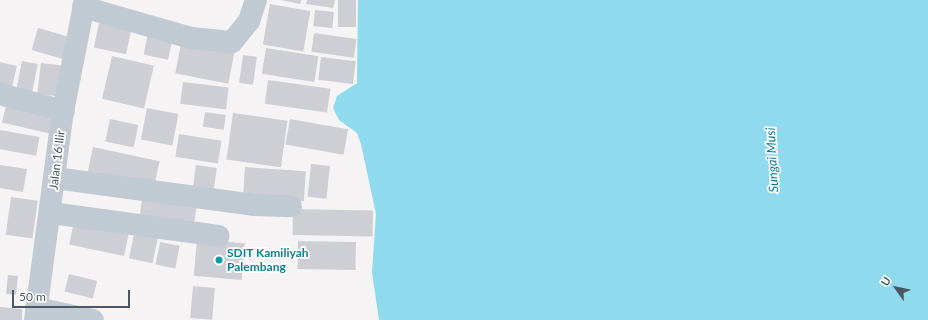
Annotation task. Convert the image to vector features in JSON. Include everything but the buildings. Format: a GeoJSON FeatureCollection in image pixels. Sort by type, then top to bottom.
{"type":"FeatureCollection","features":[{"type":"Feature","properties":{"kind":"street"},"geometry":{"type":"LineString","coordinates":[[84,3],[191,38],[232,42],[249,21],[256,0]]}},
{"type":"Feature","properties":{"kind":"street","name":"Jalan 16 Ilir"},"geometry":{"type":"LineString","coordinates":[[35,314],[51,213],[64,111],[84,3]]}},
{"type":"Feature","properties":{"kind":"street"},"geometry":{"type":"LineString","coordinates":[[0,94],[64,111]]}},
{"type":"Feature","properties":{"kind":"street"},"geometry":{"type":"LineString","coordinates":[[55,178],[255,206],[291,206]]}},
{"type":"Feature","properties":{"kind":"street"},"geometry":{"type":"LineString","coordinates":[[51,213],[218,236]]}},
{"type":"Feature","properties":{"kind":"street"},"geometry":{"type":"LineString","coordinates":[[35,314],[93,320]]}},
{"type":"Feature","properties":{"kind":"water","name":"Sungai Musi"},"geometry":{"type":"Polygon","coordinates":[[[358,0],[928,0],[928,320],[379,320],[372,272],[376,214],[361,144],[357,133],[339,120],[333,108],[337,96],[357,83],[358,0]]]}},
{"type":"Feature","properties":{"kind":"place","name":"SDIT Kamiliyah Palembang"},"geometry":{"type":"Point","coordinates":[219,260]}}]}
